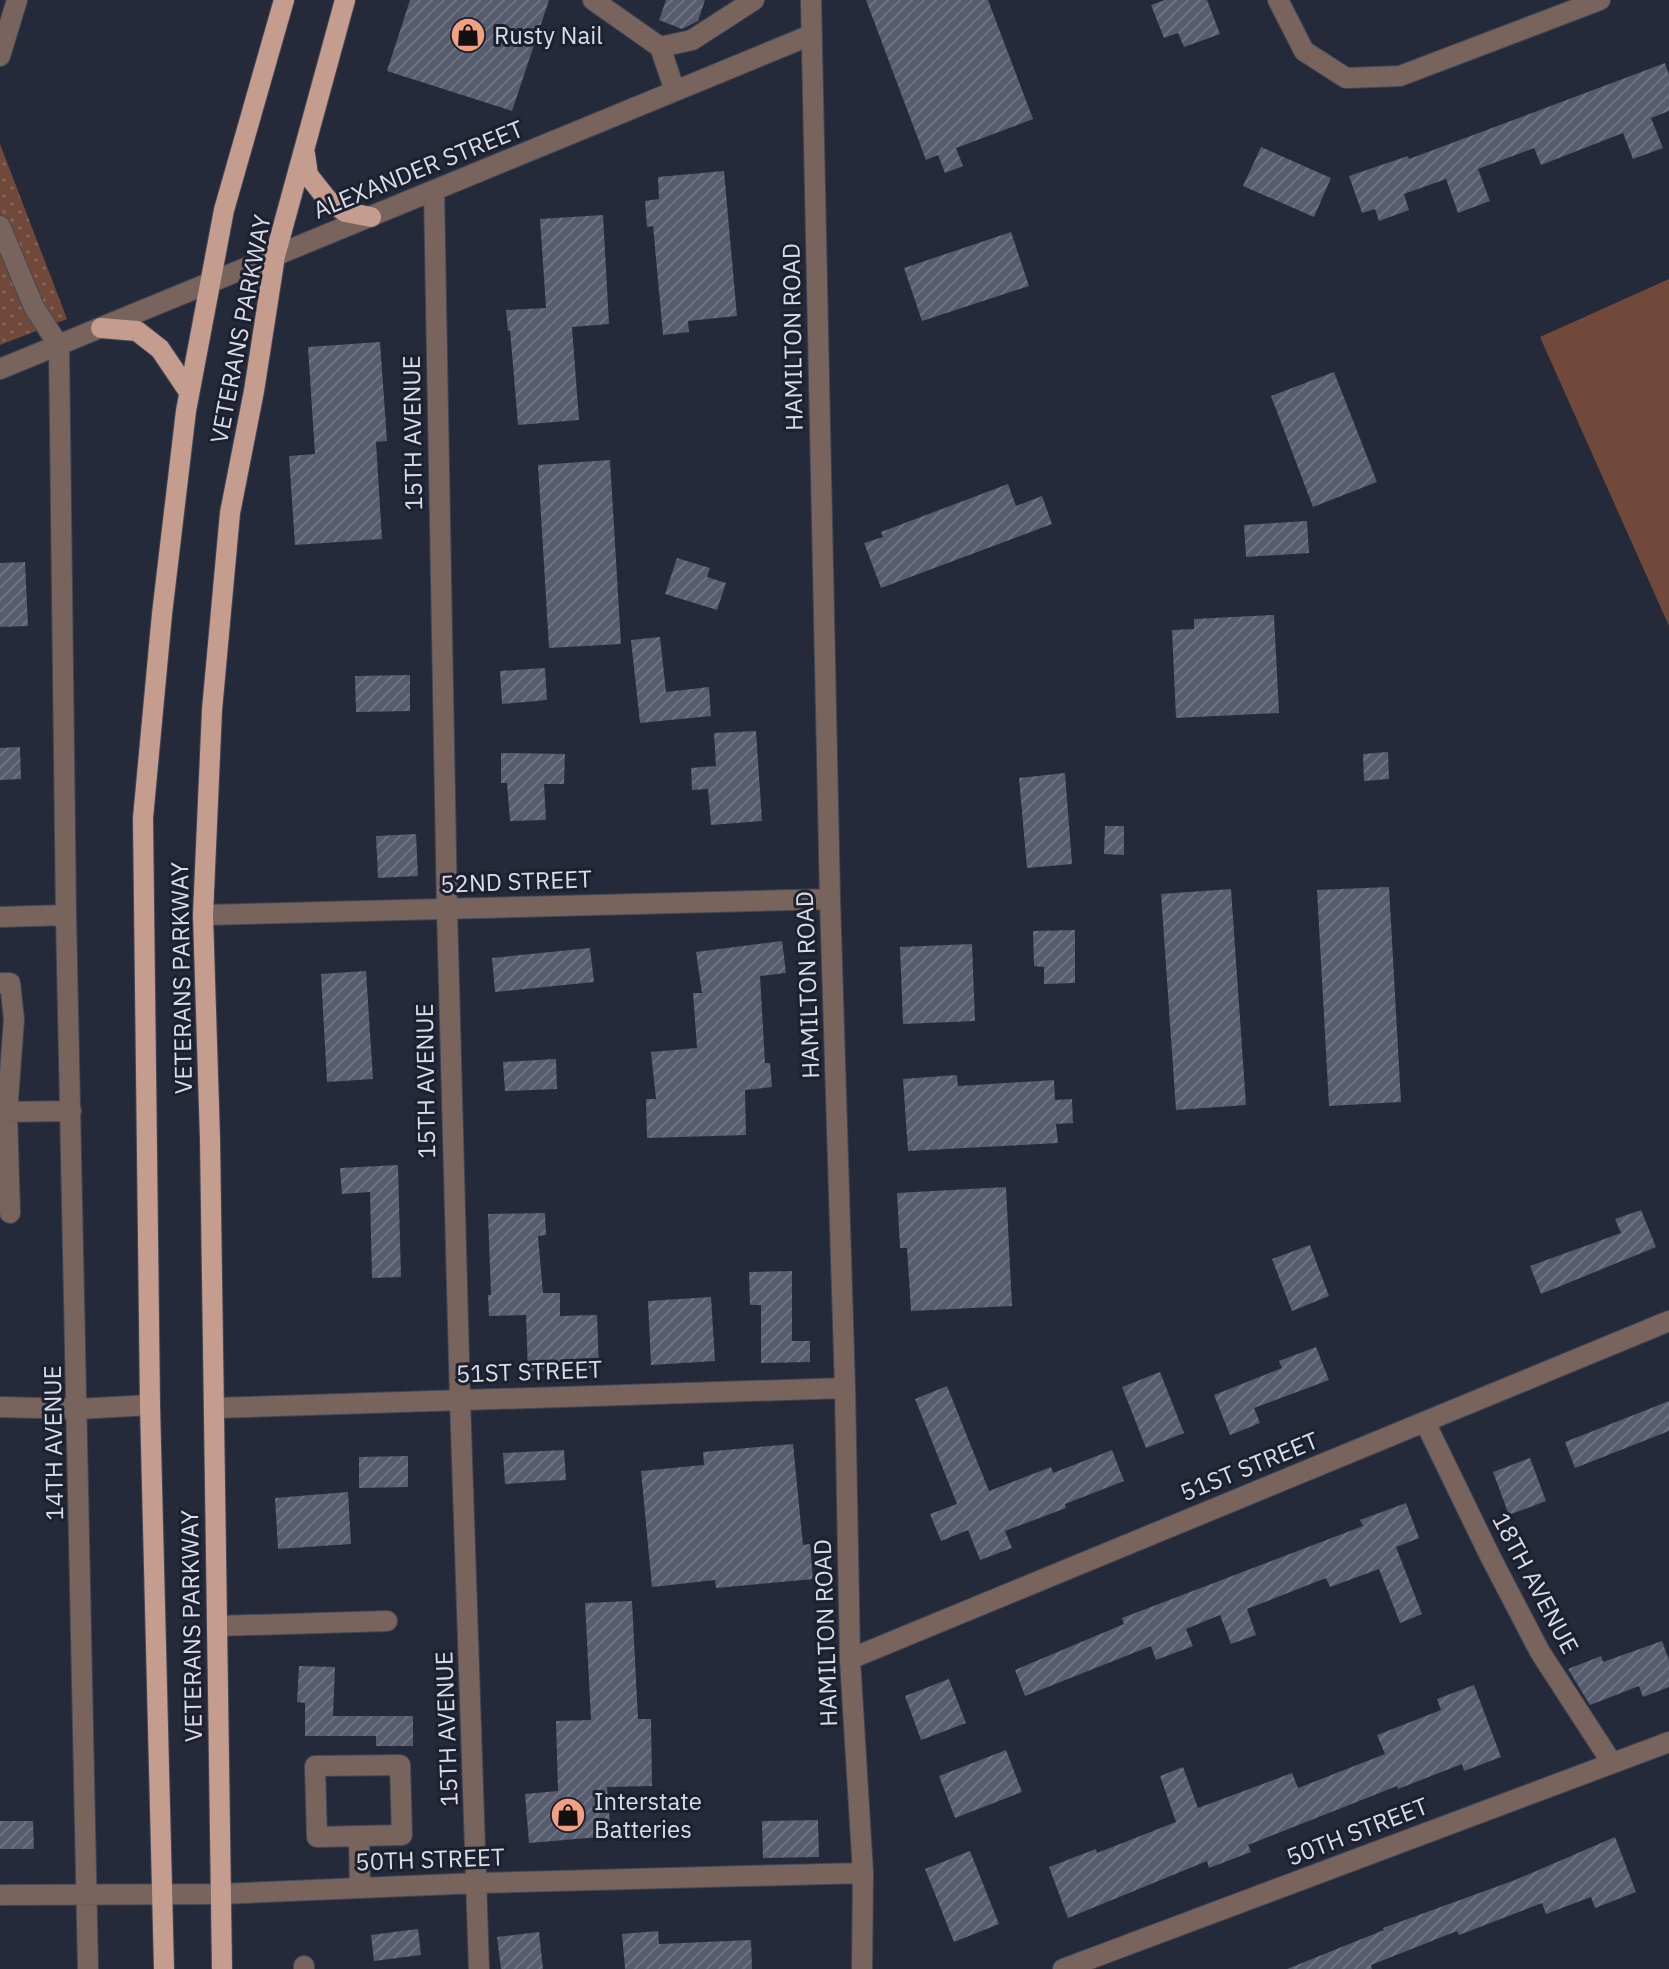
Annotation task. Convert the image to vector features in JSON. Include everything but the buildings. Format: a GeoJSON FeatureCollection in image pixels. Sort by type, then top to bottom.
{"type":"FeatureCollection","features":[{"type":"Feature","properties":{"kind":"main road","name":"VETERANS PARKWAY"},"geometry":{"type":"LineString","coordinates":[[164,1969],[150,1405],[143,818],[162,614],[189,392],[224,210],[284,0]]}},
{"type":"Feature","properties":{"kind":"main road","name":"VETERANS PARKWAY"},"geometry":{"type":"LineString","coordinates":[[222,1969],[210,1139],[203,915],[212,710],[225,550],[275,256],[305,150],[324,67],[345,0]]}},
{"type":"Feature","properties":{"kind":"main road"},"geometry":{"type":"LineString","coordinates":[[305,150],[308,175],[327,199],[345,212],[371,217]]}},
{"type":"Feature","properties":{"kind":"main road"},"geometry":{"type":"LineString","coordinates":[[101,328],[137,331],[160,349],[189,392]]}},
{"type":"Feature","properties":{"kind":"street"},"geometry":{"type":"LineString","coordinates":[[0,56],[17,0]]}},
{"type":"Feature","properties":{"kind":"street"},"geometry":{"type":"LineString","coordinates":[[593,0],[660,47],[675,91]]}},
{"type":"Feature","properties":{"kind":"street"},"geometry":{"type":"LineString","coordinates":[[660,47],[692,40],[754,0]]}},
{"type":"Feature","properties":{"kind":"street","name":"HAMILTON ROAD"},"geometry":{"type":"LineString","coordinates":[[811,0],[830,899],[850,1659],[863,1873],[862,1969]]}},
{"type":"Feature","properties":{"kind":"street"},"geometry":{"type":"LineString","coordinates":[[1278,0],[1304,51],[1346,78],[1400,76],[1600,0]]}},
{"type":"Feature","properties":{"kind":"street","name":"ALEXANDER STREET"},"geometry":{"type":"LineString","coordinates":[[0,369],[811,35]]}},
{"type":"Feature","properties":{"kind":"street","name":"15TH AVENUE"},"geometry":{"type":"LineString","coordinates":[[434,191],[447,909],[479,1969]]}},
{"type":"Feature","properties":{"kind":"street"},"geometry":{"type":"LineString","coordinates":[[0,226],[34,307],[59,346],[66,915],[0,917]]}},
{"type":"Feature","properties":{"kind":"street","name":"52ND STREET"},"geometry":{"type":"LineString","coordinates":[[203,915],[830,899]]}},
{"type":"Feature","properties":{"kind":"street","name":"14TH AVENUE"},"geometry":{"type":"LineString","coordinates":[[66,915],[88,1969]]}},
{"type":"Feature","properties":{"kind":"street"},"geometry":{"type":"LineString","coordinates":[[0,983],[10,983],[14,1019],[3,1112],[10,1213]]}},
{"type":"Feature","properties":{"kind":"street"},"geometry":{"type":"LineString","coordinates":[[3,1112],[71,1111]]}},
{"type":"Feature","properties":{"kind":"street","name":"51ST STREET"},"geometry":{"type":"LineString","coordinates":[[850,1659],[1669,1321]]}},
{"type":"Feature","properties":{"kind":"street","name":"51ST STREET"},"geometry":{"type":"LineString","coordinates":[[214,1408],[845,1388]]}},
{"type":"Feature","properties":{"kind":"street"},"geometry":{"type":"LineString","coordinates":[[0,1407],[78,1409],[150,1405]]}},
{"type":"Feature","properties":{"kind":"street","name":"18TH AVENUE"},"geometry":{"type":"LineString","coordinates":[[1425,1422],[1540,1652],[1612,1763]]}},
{"type":"Feature","properties":{"kind":"street"},"geometry":{"type":"LineString","coordinates":[[217,1626],[387,1621]]}},
{"type":"Feature","properties":{"kind":"street","name":"50TH STREET"},"geometry":{"type":"LineString","coordinates":[[1063,1969],[1669,1742]]}},
{"type":"Feature","properties":{"kind":"street"},"geometry":{"type":"LineString","coordinates":[[400,1765],[402,1835],[359,1836],[317,1837],[315,1766],[400,1765]]}},
{"type":"Feature","properties":{"kind":"street"},"geometry":{"type":"LineString","coordinates":[[359,1836],[360,1888]]}},
{"type":"Feature","properties":{"kind":"street","name":"50TH STREET"},"geometry":{"type":"LineString","coordinates":[[0,1895],[221,1894],[478,1883],[863,1873]]}},
{"type":"Feature","properties":{"kind":"shaded area"},"geometry":{"type":"Polygon","coordinates":[[[0,144],[67,319],[0,345],[0,144]]]}},
{"type":"Feature","properties":{"kind":"shaded area"},"geometry":{"type":"Polygon","coordinates":[[[1669,279],[1669,626],[1540,337],[1669,279]]]}},
{"type":"Feature","properties":{"kind":"place","name":"Rusty Nail"},"geometry":{"type":"Point","coordinates":[468,35]}},
{"type":"Feature","properties":{"kind":"place","name":"Interstate Batteries"},"geometry":{"type":"Point","coordinates":[568,1815]}}]}
